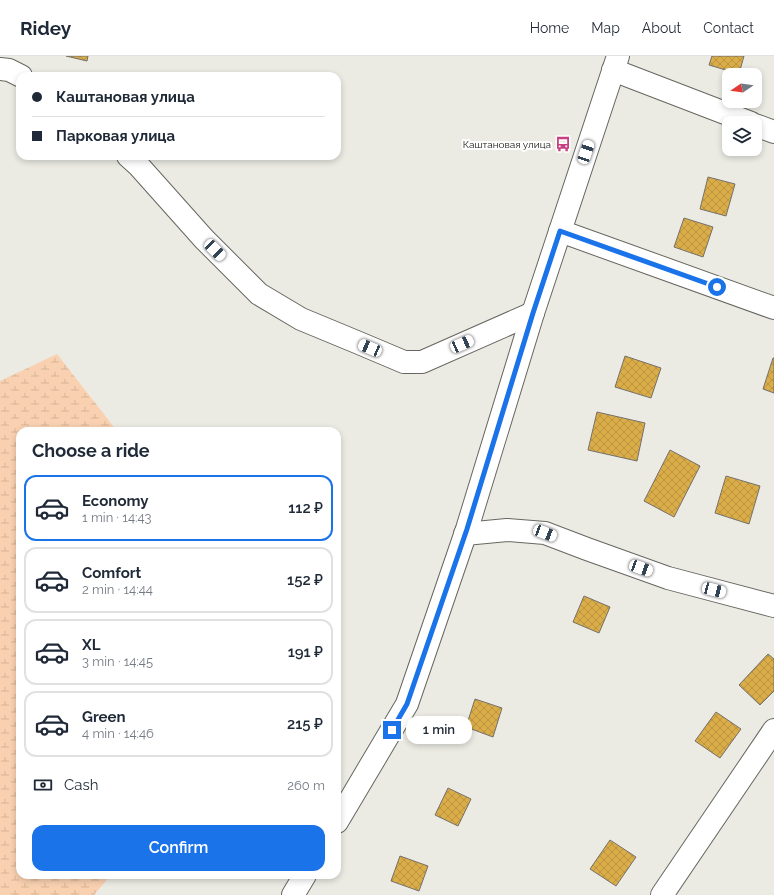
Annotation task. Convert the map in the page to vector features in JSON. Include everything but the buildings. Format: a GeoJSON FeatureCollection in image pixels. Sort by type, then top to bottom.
{"type":"FeatureCollection","features":[{"type":"Feature","properties":{"kind":"street"},"geometry":{"type":"LineString","coordinates":[[341,815],[407,704],[465,534],[533,313],[616,63],[734,116]]}},
{"type":"Feature","properties":{"kind":"street"},"geometry":{"type":"LineString","coordinates":[[0,69],[9,70],[16,74]]}},
{"type":"Feature","properties":{"kind":"street"},"geometry":{"type":"LineString","coordinates":[[762,128],[774,132]]}},
{"type":"Feature","properties":{"kind":"street"},"geometry":{"type":"LineString","coordinates":[[132,160],[204,239],[259,294],[301,319],[404,362],[422,362],[533,313]]}},
{"type":"Feature","properties":{"kind":"street"},"geometry":{"type":"LineString","coordinates":[[560,231],[774,308]]}},
{"type":"Feature","properties":{"kind":"street"},"geometry":{"type":"LineString","coordinates":[[465,534],[507,530],[545,533],[668,578],[774,606]]}},
{"type":"Feature","properties":{"kind":"street"},"geometry":{"type":"LineString","coordinates":[[662,895],[774,730]]}},
{"type":"Feature","properties":{"kind":"street"},"geometry":{"type":"LineString","coordinates":[[293,895],[303,879]]}},
{"type":"Feature","properties":{"kind":"green space"},"geometry":{"type":"Polygon","coordinates":[[[57,354],[114,427],[16,427],[16,879],[108,879],[94,895],[0,895],[0,381],[57,354]]]}},
{"type":"Feature","properties":{"kind":"place","name":"Каштановая улица"},"geometry":{"type":"Point","coordinates":[563,144]}},
{"type":"Feature","properties":{"kind":"route"},"geometry":{"type":"LineString","coordinates":[[392,730],[407,704],[467,529],[533,313],[560,231],[717,287]]}}]}
